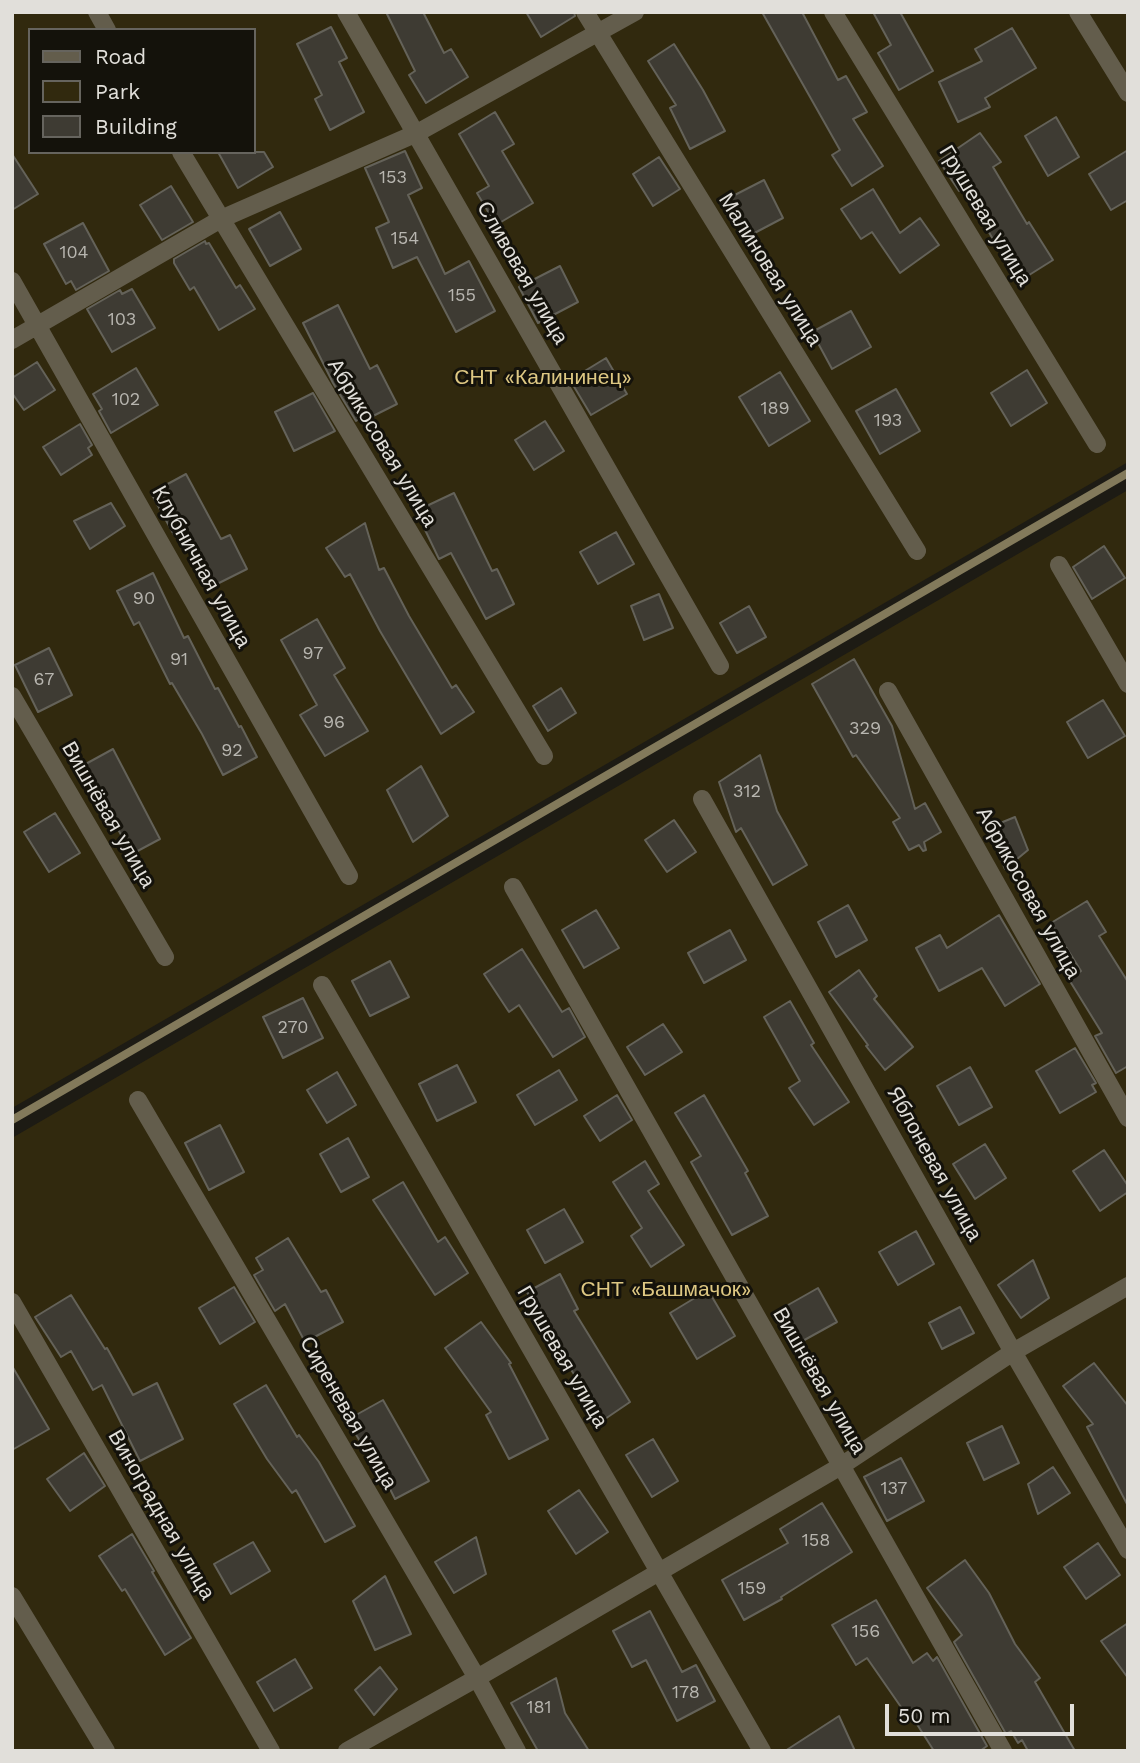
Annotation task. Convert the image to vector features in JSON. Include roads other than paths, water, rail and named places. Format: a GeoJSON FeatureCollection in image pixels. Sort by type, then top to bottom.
{"type":"FeatureCollection","features":[{"type":"Feature","properties":{"kind":"street"},"geometry":{"type":"LineString","coordinates":[[97,12],[106,28]]}},
{"type":"Feature","properties":{"kind":"street","name":"Сливовая улица"},"geometry":{"type":"LineString","coordinates":[[346,12],[720,666]]}},
{"type":"Feature","properties":{"kind":"street","name":"Малиновая улица"},"geometry":{"type":"LineString","coordinates":[[585,12],[917,551]]}},
{"type":"Feature","properties":{"kind":"street"},"geometry":{"type":"LineString","coordinates":[[12,340],[221,219],[417,133],[635,12]]}},
{"type":"Feature","properties":{"kind":"street","name":"Грушевая улица"},"geometry":{"type":"LineString","coordinates":[[834,12],[1097,444]]}},
{"type":"Feature","properties":{"kind":"street"},"geometry":{"type":"LineString","coordinates":[[1078,12],[1128,93]]}},
{"type":"Feature","properties":{"kind":"street","name":"Абрикосовая улица"},"geometry":{"type":"LineString","coordinates":[[182,154],[544,756]]}},
{"type":"Feature","properties":{"kind":"street","name":"Клубничная улица"},"geometry":{"type":"LineString","coordinates":[[12,281],[349,876]]}},
{"type":"Feature","properties":{"kind":"street"},"geometry":{"type":"LineString","coordinates":[[1059,565],[1128,684]]}},
{"type":"Feature","properties":{"kind":"street","name":"Абрикосовая улица"},"geometry":{"type":"LineString","coordinates":[[888,691],[1128,1118]]}},
{"type":"Feature","properties":{"kind":"street","name":"Вишнёвая улица"},"geometry":{"type":"LineString","coordinates":[[12,696],[165,957]]}},
{"type":"Feature","properties":{"kind":"street","name":"Яблоневая улица"},"geometry":{"type":"LineString","coordinates":[[702,799],[1013,1352],[1128,1550]]}},
{"type":"Feature","properties":{"kind":"street","name":"Вишнёвая улица"},"geometry":{"type":"LineString","coordinates":[[513,887],[1003,1751]]}},
{"type":"Feature","properties":{"kind":"street","name":"Грушевая улица"},"geometry":{"type":"LineString","coordinates":[[322,985],[762,1751]]}},
{"type":"Feature","properties":{"kind":"street","name":"Сиреневая улица"},"geometry":{"type":"LineString","coordinates":[[138,1100],[477,1678],[517,1751]]}},
{"type":"Feature","properties":{"kind":"street"},"geometry":{"type":"LineString","coordinates":[[347,1751],[841,1466],[1013,1352],[1128,1286]]}},
{"type":"Feature","properties":{"kind":"street","name":"Виноградная улица"},"geometry":{"type":"LineString","coordinates":[[12,1302],[271,1751]]}},
{"type":"Feature","properties":{"kind":"street"},"geometry":{"type":"LineString","coordinates":[[12,1596],[106,1751]]}},
{"type":"Feature","properties":{"kind":"waterway"},"geometry":{"type":"LineString","coordinates":[[12,1120],[1128,473]]}},
{"type":"Feature","properties":{"kind":"park label","name":"СНТ «Калининец»"},"geometry":{"type":"Point","coordinates":[543,378]}},
{"type":"Feature","properties":{"kind":"park label","name":"СНТ «Башмачок»"},"geometry":{"type":"Point","coordinates":[666,1290]}}]}
